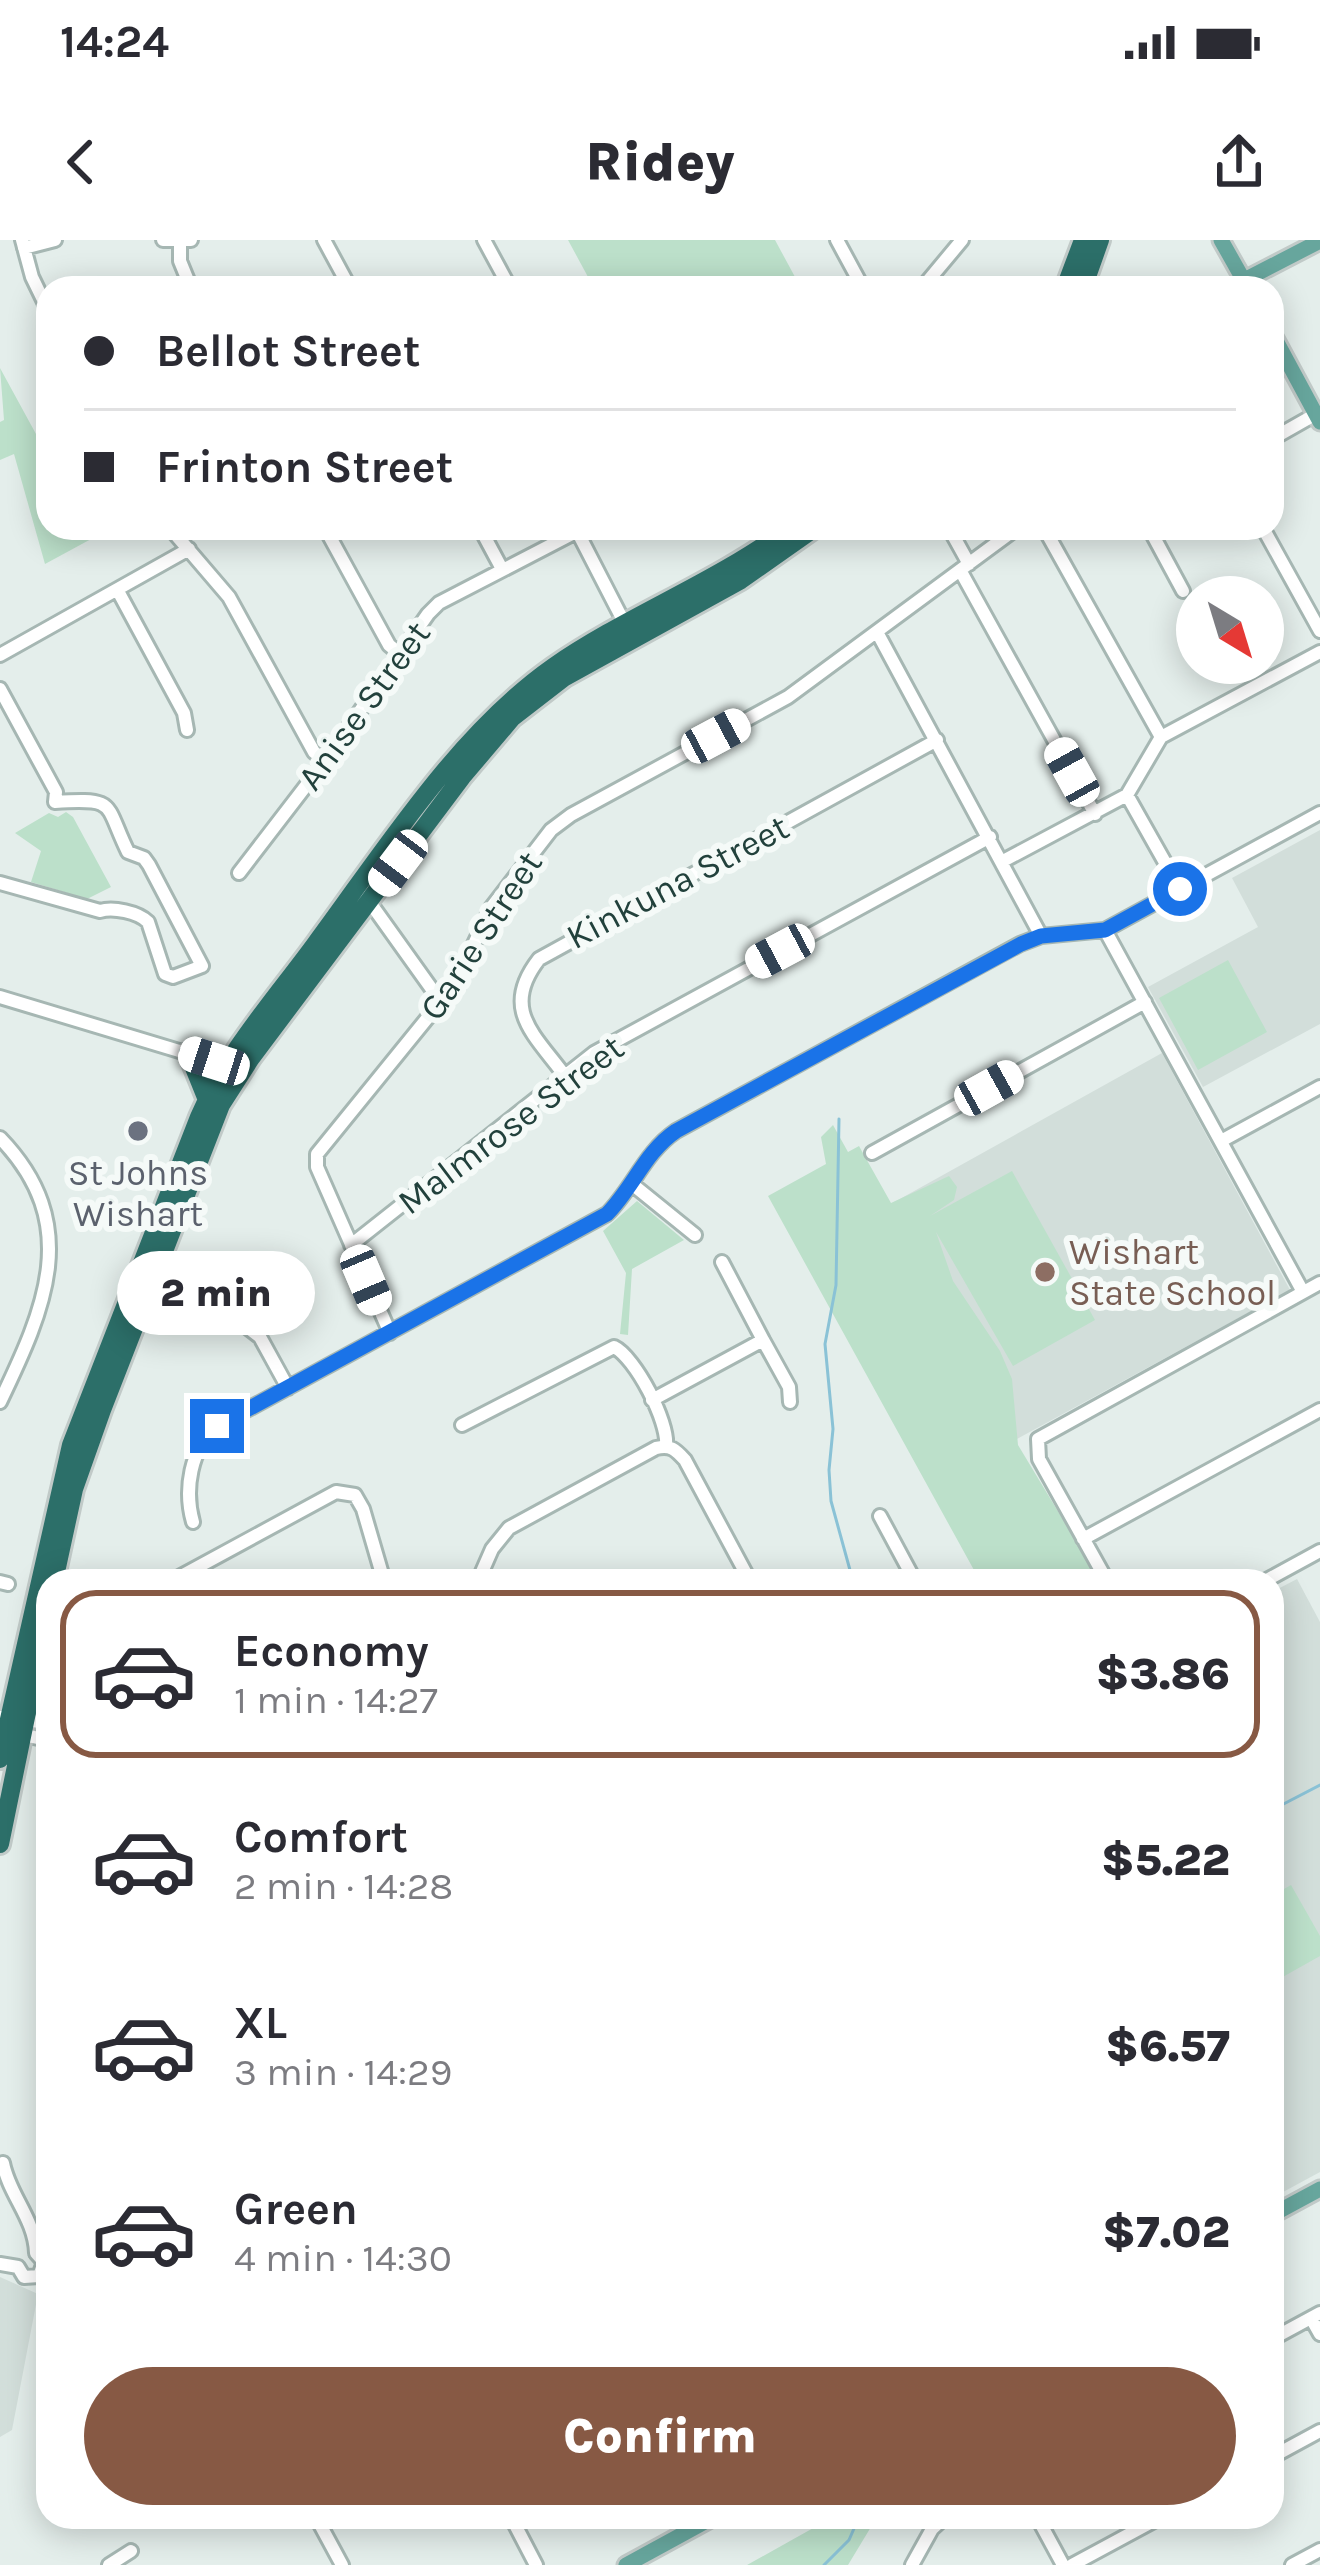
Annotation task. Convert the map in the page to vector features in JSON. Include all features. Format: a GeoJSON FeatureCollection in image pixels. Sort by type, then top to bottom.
{"type":"FeatureCollection","features":[{"type":"Feature","properties":{"kind":"highway"},"geometry":{"type":"LineString","coordinates":[[1070,276],[1083,240]]}},
{"type":"Feature","properties":{"kind":"highway"},"geometry":{"type":"LineString","coordinates":[[1087,276],[1100,240]]}},
{"type":"Feature","properties":{"kind":"highway"},"geometry":{"type":"LineString","coordinates":[[43,1569],[71,1445],[207,1100],[364,894],[512,718],[629,632],[771,540]]}},
{"type":"Feature","properties":{"kind":"highway"},"geometry":{"type":"LineString","coordinates":[[629,632],[741,580],[798,540]]}},
{"type":"Feature","properties":{"kind":"highway"},"geometry":{"type":"LineString","coordinates":[[188,1053],[207,1100]]}},
{"type":"Feature","properties":{"kind":"highway"},"geometry":{"type":"LineString","coordinates":[[57,1569],[74,1490],[94,1431],[234,1068]]}},
{"type":"Feature","properties":{"kind":"highway"},"geometry":{"type":"LineString","coordinates":[[0,1759],[36,1602]]}},
{"type":"Feature","properties":{"kind":"highway"},"geometry":{"type":"LineString","coordinates":[[0,1844],[10,1718],[36,1667]]}},
{"type":"Feature","properties":{"kind":"main road"},"geometry":{"type":"LineString","coordinates":[[1221,240],[1236,276]]}},
{"type":"Feature","properties":{"kind":"main road"},"geometry":{"type":"LineString","coordinates":[[1258,276],[1320,241]]}},
{"type":"Feature","properties":{"kind":"main road"},"geometry":{"type":"LineString","coordinates":[[1284,355],[1318,418]]}},
{"type":"Feature","properties":{"kind":"main road"},"geometry":{"type":"LineString","coordinates":[[1284,2208],[1320,2189]]}},
{"type":"Feature","properties":{"kind":"main road"},"geometry":{"type":"LineString","coordinates":[[626,2565],[692,2529]]}},
{"type":"Feature","properties":{"kind":"street"},"geometry":{"type":"LineString","coordinates":[[36,285],[24,244],[55,240]]}},
{"type":"Feature","properties":{"kind":"street"},"geometry":{"type":"LineString","coordinates":[[163,240],[186,242],[180,261],[186,276]]}},
{"type":"Feature","properties":{"kind":"street"},"geometry":{"type":"LineString","coordinates":[[324,240],[344,276]]}},
{"type":"Feature","properties":{"kind":"street"},"geometry":{"type":"LineString","coordinates":[[484,240],[504,276]]}},
{"type":"Feature","properties":{"kind":"street"},"geometry":{"type":"LineString","coordinates":[[837,240],[856,276]]}},
{"type":"Feature","properties":{"kind":"street"},"geometry":{"type":"LineString","coordinates":[[932,276],[962,240]]}},
{"type":"Feature","properties":{"kind":"street"},"geometry":{"type":"LineString","coordinates":[[1284,434],[1318,418]]}},
{"type":"Feature","properties":{"kind":"street"},"geometry":{"type":"LineString","coordinates":[[181,540],[229,597],[314,752],[325,760]]}},
{"type":"Feature","properties":{"kind":"street"},"geometry":{"type":"LineString","coordinates":[[332,540],[389,645],[400,653]]}},
{"type":"Feature","properties":{"kind":"street"},"geometry":{"type":"LineString","coordinates":[[486,540],[502,569]]}},
{"type":"Feature","properties":{"kind":"street","name":"Anise Street"},"geometry":{"type":"LineString","coordinates":[[239,873],[440,603],[557,540]]}},
{"type":"Feature","properties":{"kind":"street"},"geometry":{"type":"LineString","coordinates":[[581,540],[629,632]]}},
{"type":"Feature","properties":{"kind":"street"},"geometry":{"type":"LineString","coordinates":[[955,540],[1095,814]]}},
{"type":"Feature","properties":{"kind":"street","name":"Garie Street"},"geometry":{"type":"LineString","coordinates":[[390,1333],[317,1167],[316,1154],[441,1002],[462,972],[491,908],[559,823],[788,697],[1001,540]]}},
{"type":"Feature","properties":{"kind":"street"},"geometry":{"type":"LineString","coordinates":[[1051,540],[1160,737]]}},
{"type":"Feature","properties":{"kind":"street"},"geometry":{"type":"LineString","coordinates":[[1156,540],[1176,577]]}},
{"type":"Feature","properties":{"kind":"street"},"geometry":{"type":"LineString","coordinates":[[1270,540],[1320,632]]}},
{"type":"Feature","properties":{"kind":"street"},"geometry":{"type":"LineString","coordinates":[[0,655],[189,549]]}},
{"type":"Feature","properties":{"kind":"street"},"geometry":{"type":"LineString","coordinates":[[118,592],[184,713],[188,730]]}},
{"type":"Feature","properties":{"kind":"street"},"geometry":{"type":"LineString","coordinates":[[877,632],[1041,936]]}},
{"type":"Feature","properties":{"kind":"street"},"geometry":{"type":"LineString","coordinates":[[1004,861],[1127,795],[1160,737],[1320,652]]}},
{"type":"Feature","properties":{"kind":"street"},"geometry":{"type":"LineString","coordinates":[[0,688],[56,792],[55,802],[91,800],[114,813],[128,853],[149,865],[202,966],[173,976],[165,974],[142,916],[111,908],[100,911],[0,883]]}},
{"type":"Feature","properties":{"kind":"street","name":"Kinkuna Street"},"geometry":{"type":"LineString","coordinates":[[565,1076],[520,1009],[523,983],[539,959],[938,740]]}},
{"type":"Feature","properties":{"kind":"street"},"geometry":{"type":"LineString","coordinates":[[1127,795],[1180,889]]}},
{"type":"Feature","properties":{"kind":"street"},"geometry":{"type":"LineString","coordinates":[[193,1522],[187,1487],[209,1433],[607,1214],[653,1151],[676,1131],[1021,944],[1041,936],[1105,930],[1320,813]]}},
{"type":"Feature","properties":{"kind":"street","name":"Malmrose Street"},"geometry":{"type":"LineString","coordinates":[[351,1245],[612,1042],[990,837]]}},
{"type":"Feature","properties":{"kind":"street"},"geometry":{"type":"LineString","coordinates":[[364,894],[441,1002]]}},
{"type":"Feature","properties":{"kind":"street"},"geometry":{"type":"LineString","coordinates":[[1105,930],[1304,1292]]}},
{"type":"Feature","properties":{"kind":"street"},"geometry":{"type":"LineString","coordinates":[[0,997],[234,1068]]}},
{"type":"Feature","properties":{"kind":"street"},"geometry":{"type":"LineString","coordinates":[[872,1153],[1145,1002]]}},
{"type":"Feature","properties":{"kind":"street"},"geometry":{"type":"LineString","coordinates":[[1221,1141],[1320,1087]]}},
{"type":"Feature","properties":{"kind":"street"},"geometry":{"type":"LineString","coordinates":[[0,1138],[35,1183],[46,1208],[50,1235],[46,1293],[0,1402]]}},
{"type":"Feature","properties":{"kind":"street"},"geometry":{"type":"LineString","coordinates":[[632,1184],[695,1234]]}},
{"type":"Feature","properties":{"kind":"street"},"geometry":{"type":"LineString","coordinates":[[722,1262],[789,1387],[790,1402]]}},
{"type":"Feature","properties":{"kind":"street"},"geometry":{"type":"LineString","coordinates":[[1100,1569],[1039,1459],[1036,1446],[1046,1431],[1320,1282]]}},
{"type":"Feature","properties":{"kind":"street"},"geometry":{"type":"LineString","coordinates":[[247,1327],[260,1337],[288,1388]]}},
{"type":"Feature","properties":{"kind":"street"},"geometry":{"type":"LineString","coordinates":[[652,1400],[763,1340]]}},
{"type":"Feature","properties":{"kind":"street"},"geometry":{"type":"LineString","coordinates":[[462,1425],[614,1347],[628,1357],[664,1422],[666,1446]]}},
{"type":"Feature","properties":{"kind":"street"},"geometry":{"type":"LineString","coordinates":[[1083,1539],[1320,1410]]}},
{"type":"Feature","properties":{"kind":"street"},"geometry":{"type":"LineString","coordinates":[[483,1569],[509,1528],[666,1446],[685,1460],[744,1569]]}},
{"type":"Feature","properties":{"kind":"street"},"geometry":{"type":"LineString","coordinates":[[194,1569],[344,1491],[355,1495],[363,1509],[380,1569]]}},
{"type":"Feature","properties":{"kind":"street"},"geometry":{"type":"LineString","coordinates":[[880,1516],[909,1569]]}},
{"type":"Feature","properties":{"kind":"street"},"geometry":{"type":"LineString","coordinates":[[1284,1571],[1320,1551]]}},
{"type":"Feature","properties":{"kind":"street"},"geometry":{"type":"LineString","coordinates":[[10,1718],[36,1733]]}},
{"type":"Feature","properties":{"kind":"street"},"geometry":{"type":"LineString","coordinates":[[3,2163],[6,2181],[33,2230],[36,2252],[21,2256],[18,2267]]}},
{"type":"Feature","properties":{"kind":"street"},"geometry":{"type":"LineString","coordinates":[[0,2264],[18,2267],[28,2278],[36,2275]]}},
{"type":"Feature","properties":{"kind":"street"},"geometry":{"type":"LineString","coordinates":[[1284,2332],[1316,2315],[1320,2334]]}},
{"type":"Feature","properties":{"kind":"street"},"geometry":{"type":"LineString","coordinates":[[1284,2450],[1320,2431]]}},
{"type":"Feature","properties":{"kind":"street"},"geometry":{"type":"LineString","coordinates":[[322,2529],[342,2565]]}},
{"type":"Feature","properties":{"kind":"street"},"geometry":{"type":"LineString","coordinates":[[517,2529],[536,2565]]}},
{"type":"Feature","properties":{"kind":"street"},"geometry":{"type":"LineString","coordinates":[[912,2565],[932,2529]]}},
{"type":"Feature","properties":{"kind":"street"},"geometry":{"type":"LineString","coordinates":[[1043,2529],[1063,2565]]}},
{"type":"Feature","properties":{"kind":"street"},"geometry":{"type":"LineString","coordinates":[[1072,2565],[1139,2529]]}},
{"type":"Feature","properties":{"kind":"street"},"geometry":{"type":"LineString","coordinates":[[1292,2565],[1320,2550]]}},
{"type":"Feature","properties":{"kind":"street"},"geometry":{"type":"LineString","coordinates":[[109,2565],[131,2551]]}},
{"type":"Feature","properties":{"kind":"shaded area"},"geometry":{"type":"Polygon","coordinates":[[[1320,830],[1320,1024],[1203,1087],[1148,987],[1258,927],[1232,878],[1320,830]]]}},
{"type":"Feature","properties":{"kind":"shaded area","name":"Wishart State School"},"geometry":{"type":"Polygon","coordinates":[[[1162,1053],[1290,1290],[929,1487],[801,1254],[1162,1053]]]}},
{"type":"Feature","properties":{"kind":"shaded area"},"geometry":{"type":"Polygon","coordinates":[[[1297,1579],[1320,1622],[1320,2172],[1284,2192],[1284,1586],[1297,1579]]]}},
{"type":"Feature","properties":{"kind":"shaded area"},"geometry":{"type":"Polygon","coordinates":[[[0,2277],[36,2293],[36,2304],[12,2430],[0,2437],[0,2277]]]}},
{"type":"Feature","properties":{"kind":"green space"},"geometry":{"type":"Polygon","coordinates":[[[568,240],[775,240],[794,276],[588,276],[568,240]]]}},
{"type":"Feature","properties":{"kind":"green space"},"geometry":{"type":"Polygon","coordinates":[[[0,368],[36,434],[36,532],[14,454],[0,460],[0,422],[4,420],[0,368]]]}},
{"type":"Feature","properties":{"kind":"green space"},"geometry":{"type":"Polygon","coordinates":[[[38,540],[89,540],[45,564],[38,540]]]}},
{"type":"Feature","properties":{"kind":"green space"},"geometry":{"type":"Polygon","coordinates":[[[66,812],[111,887],[87,899],[31,882],[41,851],[15,833],[49,813],[58,817],[66,812]]]}},
{"type":"Feature","properties":{"kind":"green space"},"geometry":{"type":"Polygon","coordinates":[[[1228,960],[1267,1032],[1198,1070],[1159,998],[1228,960]]]}},
{"type":"Feature","properties":{"kind":"green space"},"geometry":{"type":"Polygon","coordinates":[[[833,1125],[848,1152],[859,1146],[891,1203],[949,1176],[957,1187],[954,1200],[930,1216],[1012,1171],[1095,1320],[1013,1366],[936,1232],[953,1281],[1000,1351],[1012,1379],[1018,1445],[1093,1569],[973,1569],[768,1196],[826,1164],[821,1137],[833,1125]]]}},
{"type":"Feature","properties":{"kind":"green space"},"geometry":{"type":"Polygon","coordinates":[[[637,1201],[684,1240],[632,1269],[628,1335],[620,1334],[626,1273],[603,1231],[637,1201]]]}},
{"type":"Feature","properties":{"kind":"green space"},"geometry":{"type":"Polygon","coordinates":[[[1291,1885],[1320,1936],[1320,1956],[1284,1976],[1284,1889],[1291,1885]]]}},
{"type":"Feature","properties":{"kind":"green space"},"geometry":{"type":"Polygon","coordinates":[[[812,2529],[870,2529],[848,2565],[747,2565],[812,2529]]]}},
{"type":"Feature","properties":{"kind":"waterway"},"geometry":{"type":"LineString","coordinates":[[839,1119],[836,1285],[825,1344],[833,1429],[831,1501],[850,1569]]}},
{"type":"Feature","properties":{"kind":"waterway"},"geometry":{"type":"LineString","coordinates":[[1284,1804],[1320,1785]]}},
{"type":"Feature","properties":{"kind":"waterway"},"geometry":{"type":"LineString","coordinates":[[824,2565],[854,2529]]}},
{"type":"Feature","properties":{"kind":"place","name":"St Johns Wishart"},"geometry":{"type":"Point","coordinates":[138,1131]}},
{"type":"Feature","properties":{"kind":"place","name":"Wishart State School"},"geometry":{"type":"Point","coordinates":[1045,1272]}},
{"type":"Feature","properties":{"kind":"route"},"geometry":{"type":"LineString","coordinates":[[217,1426],[607,1214],[653,1151],[676,1131],[1021,944],[1041,936],[1105,930],[1180,889]]}}]}
